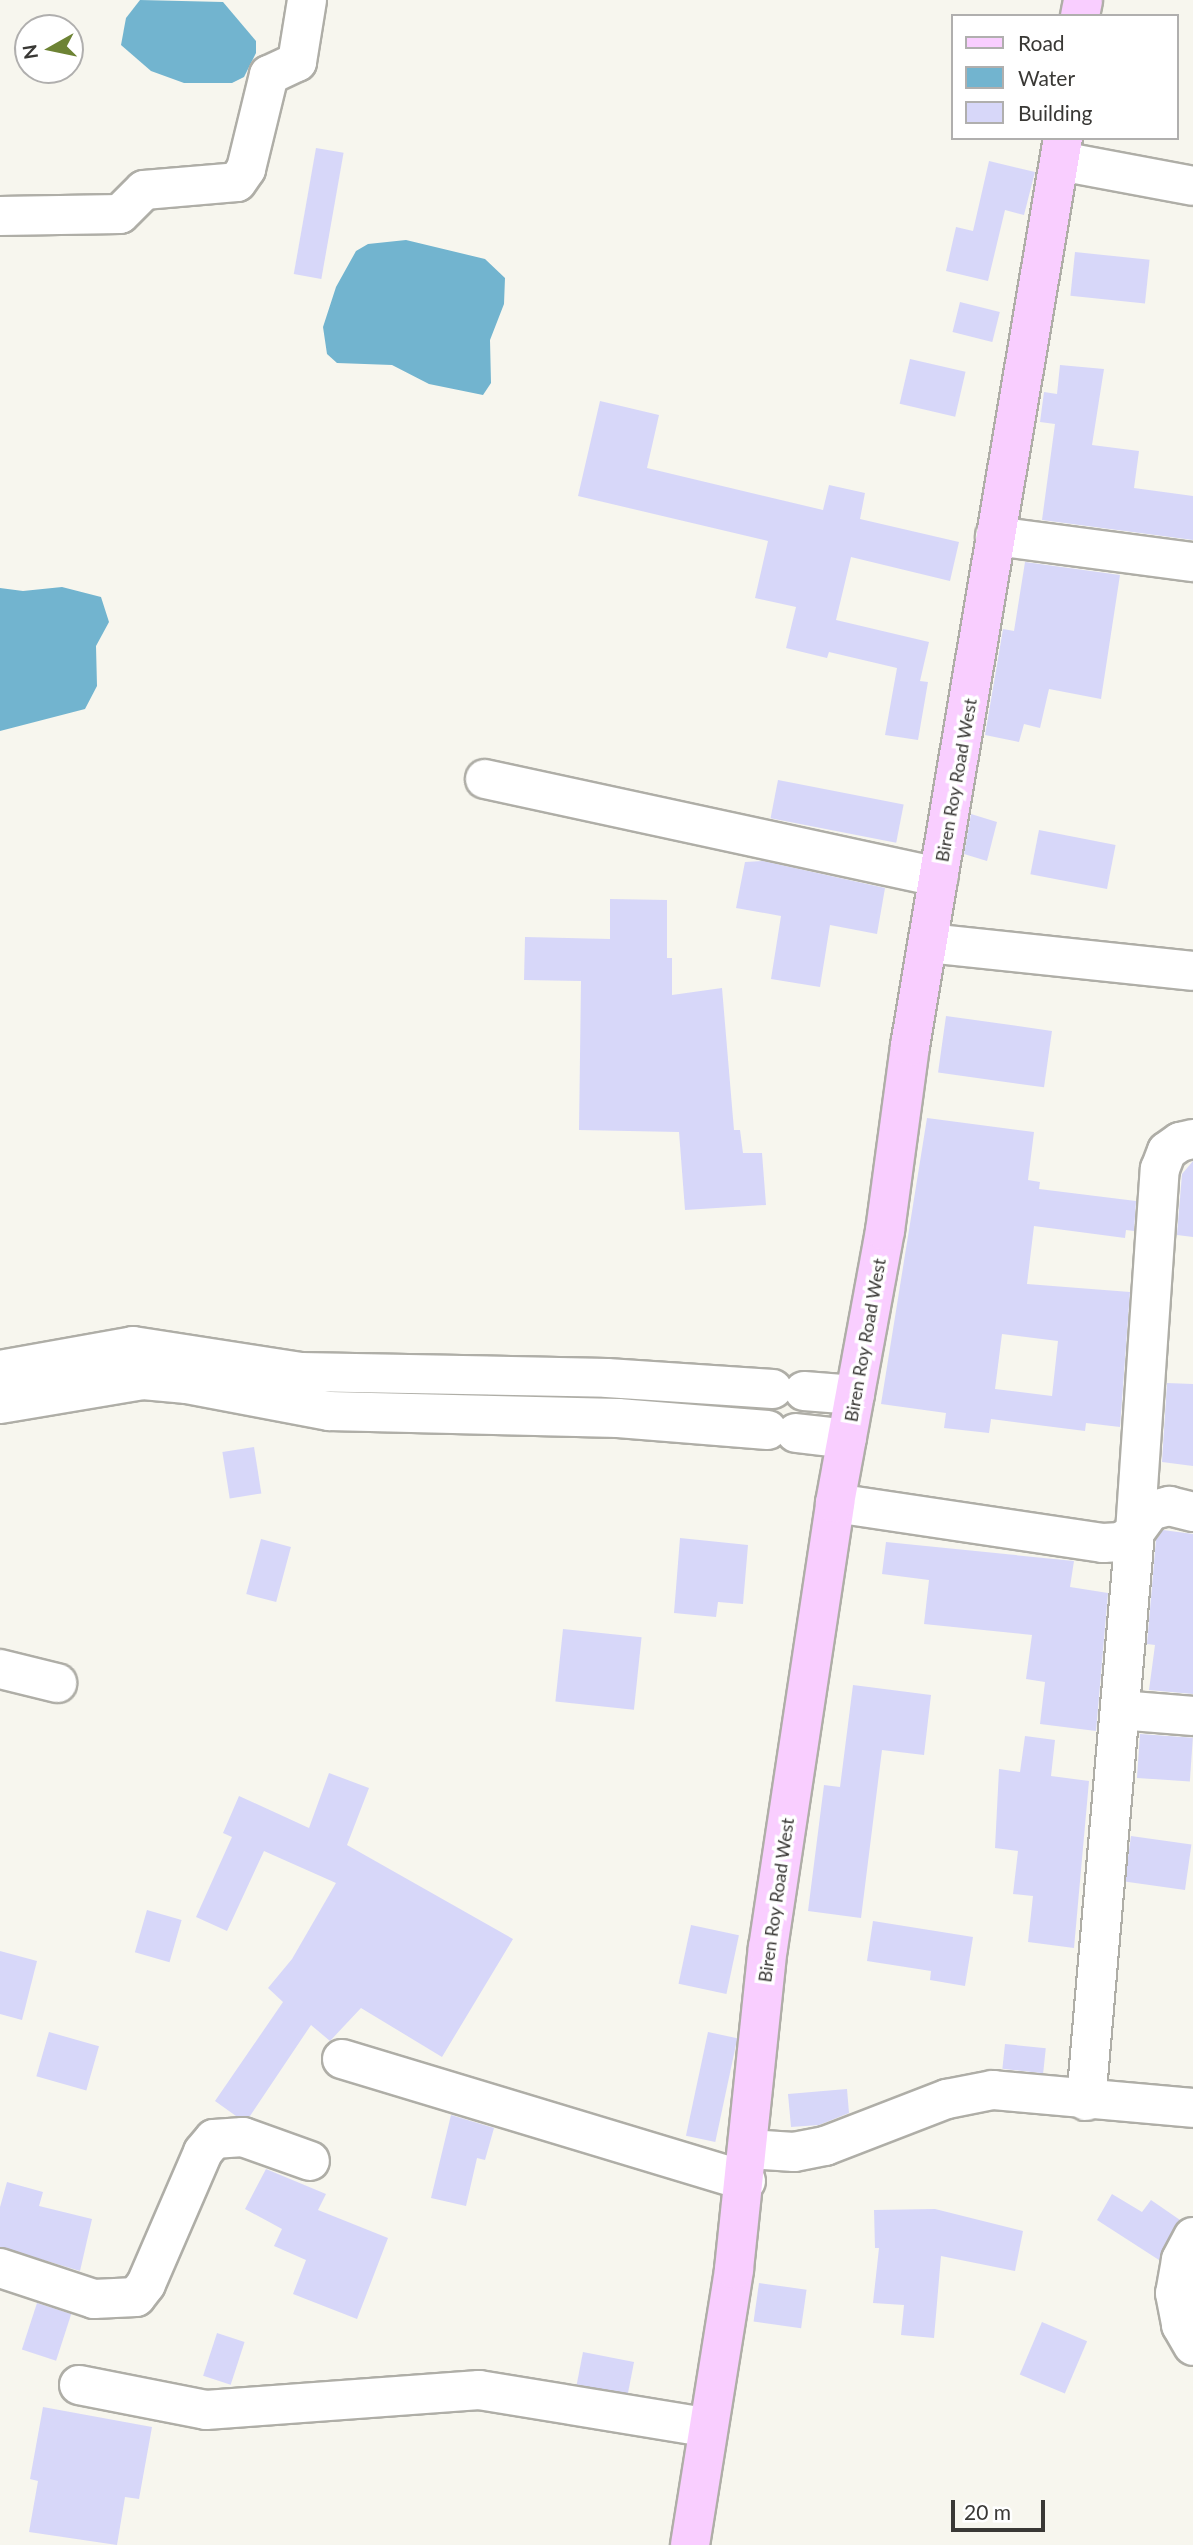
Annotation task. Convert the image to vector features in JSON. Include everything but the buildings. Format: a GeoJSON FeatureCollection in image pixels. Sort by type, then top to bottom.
{"type":"FeatureCollection","features":[{"type":"Feature","properties":{"kind":"main road","name":"Biren Roy Road West"},"geometry":{"type":"LineString","coordinates":[[690,2545],[748,2165],[768,1948],[835,1503],[855,1395],[995,536],[1062,150]]}},
{"type":"Feature","properties":{"kind":"street"},"geometry":{"type":"LineString","coordinates":[[0,216],[120,214],[144,190],[237,182],[246,169],[270,75],[297,62],[306,0]]}},
{"type":"Feature","properties":{"kind":"street"},"geometry":{"type":"LineString","coordinates":[[1062,150],[1193,186]]}},
{"type":"Feature","properties":{"kind":"street"},"geometry":{"type":"LineString","coordinates":[[995,536],[1193,562]]}},
{"type":"Feature","properties":{"kind":"street"},"geometry":{"type":"LineString","coordinates":[[485,779],[939,877]]}},
{"type":"Feature","properties":{"kind":"street"},"geometry":{"type":"LineString","coordinates":[[928,943],[1193,971]]}},
{"type":"Feature","properties":{"kind":"street"},"geometry":{"type":"LineString","coordinates":[[1086,2101],[1135,1532],[1160,1169],[1167,1151],[1193,1139]]}},
{"type":"Feature","properties":{"kind":"street"},"geometry":{"type":"LineString","coordinates":[[0,1370],[133,1346],[169,1349],[250,1368],[329,1374],[607,1378],[855,1395]]}},
{"type":"Feature","properties":{"kind":"street"},"geometry":{"type":"LineString","coordinates":[[0,1404],[143,1380],[187,1384],[329,1411],[618,1418],[847,1439]]}},
{"type":"Feature","properties":{"kind":"street"},"geometry":{"type":"LineString","coordinates":[[835,1503],[1103,1544],[1121,1542],[1135,1532],[1150,1511],[1169,1506],[1193,1512]]}},
{"type":"Feature","properties":{"kind":"street"},"geometry":{"type":"LineString","coordinates":[[0,1670],[57,1683]]}},
{"type":"Feature","properties":{"kind":"street"},"geometry":{"type":"LineString","coordinates":[[1120,1710],[1193,1716]]}},
{"type":"Feature","properties":{"kind":"street"},"geometry":{"type":"LineString","coordinates":[[342,2059],[748,2165],[825,2146],[947,2099],[993,2090],[1032,2090],[1086,2101],[1193,2108]]}},
{"type":"Feature","properties":{"kind":"street"},"geometry":{"type":"LineString","coordinates":[[0,2268],[94,2299],[136,2297],[203,2152],[214,2138],[243,2137],[310,2161]]}},
{"type":"Feature","properties":{"kind":"street"},"geometry":{"type":"LineString","coordinates":[[1193,2237],[1181,2260],[1175,2293],[1181,2325],[1193,2346]]}},
{"type":"Feature","properties":{"kind":"street"},"geometry":{"type":"LineString","coordinates":[[79,2385],[206,2410],[479,2390],[706,2427]]}},
{"type":"Feature","properties":{"kind":"water"},"geometry":{"type":"Polygon","coordinates":[[[140,0],[223,2],[256,41],[256,53],[244,77],[232,83],[184,83],[151,71],[121,45],[126,18],[140,0]]]}},
{"type":"Feature","properties":{"kind":"water"},"geometry":{"type":"Polygon","coordinates":[[[406,240],[485,259],[505,278],[504,304],[490,340],[491,383],[483,395],[429,384],[392,365],[337,363],[327,354],[323,327],[336,287],[356,251],[368,244],[406,240]]]}},
{"type":"Feature","properties":{"kind":"water"},"geometry":{"type":"Polygon","coordinates":[[[62,587],[101,597],[109,622],[96,646],[97,686],[85,709],[0,731],[0,588],[23,591],[62,587]]]}}]}
